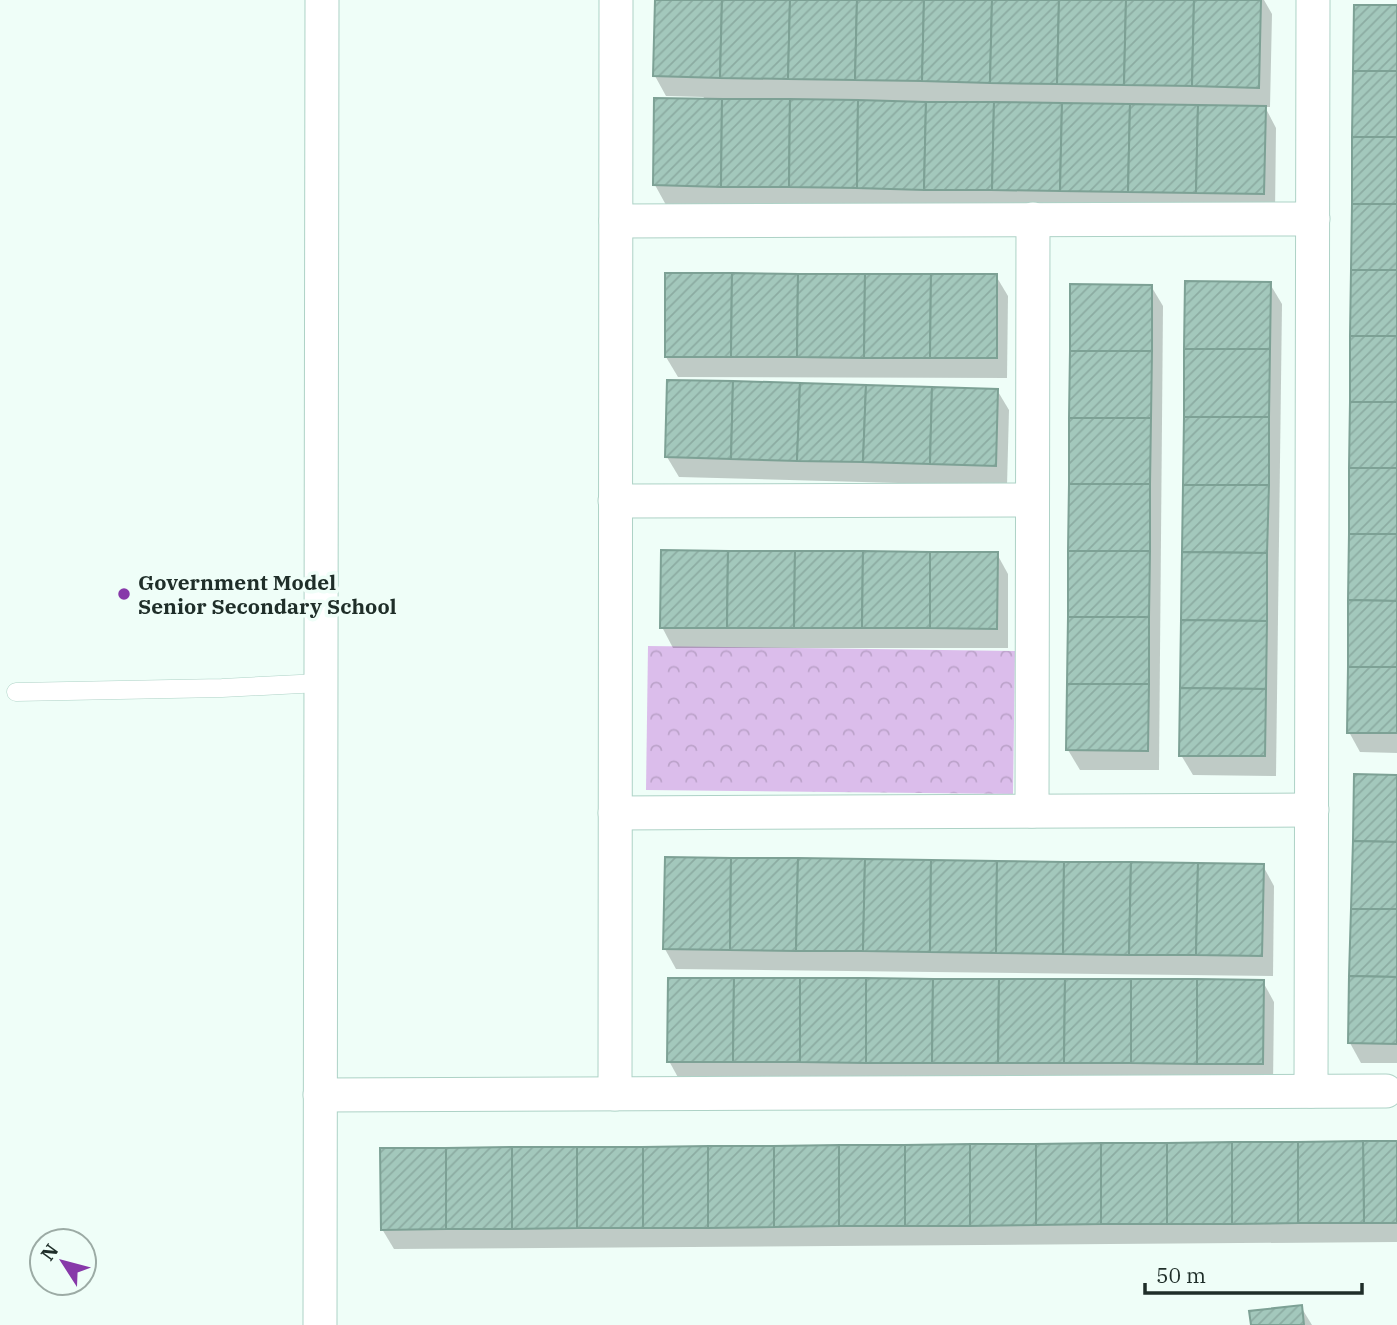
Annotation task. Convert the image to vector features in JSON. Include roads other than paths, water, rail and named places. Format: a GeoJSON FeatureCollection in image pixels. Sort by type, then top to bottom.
{"type":"FeatureCollection","features":[{"type":"Feature","properties":{"kind":"street"},"geometry":{"type":"LineString","coordinates":[[320,1325],[322,0]]}},
{"type":"Feature","properties":{"kind":"street"},"geometry":{"type":"LineString","coordinates":[[615,1094],[616,0]]}},
{"type":"Feature","properties":{"kind":"street"},"geometry":{"type":"LineString","coordinates":[[1311,1091],[1313,0]]}},
{"type":"Feature","properties":{"kind":"street"},"geometry":{"type":"LineString","coordinates":[[1032,811],[1033,219]]}},
{"type":"Feature","properties":{"kind":"street"},"geometry":{"type":"LineString","coordinates":[[616,221],[1313,219]]}},
{"type":"Feature","properties":{"kind":"street"},"geometry":{"type":"LineString","coordinates":[[615,501],[1032,500]]}},
{"type":"Feature","properties":{"kind":"street"},"geometry":{"type":"LineString","coordinates":[[615,813],[1312,810]]}},
{"type":"Feature","properties":{"kind":"street"},"geometry":{"type":"LineString","coordinates":[[320,1095],[1386,1091]]}},
{"type":"Feature","properties":{"kind":"lane"},"geometry":{"type":"LineString","coordinates":[[16,692],[320,683]]}},
{"type":"Feature","properties":{"kind":"place","name":"Government Model Senior Secondary School"},"geometry":{"type":"Point","coordinates":[124,594]}}]}
